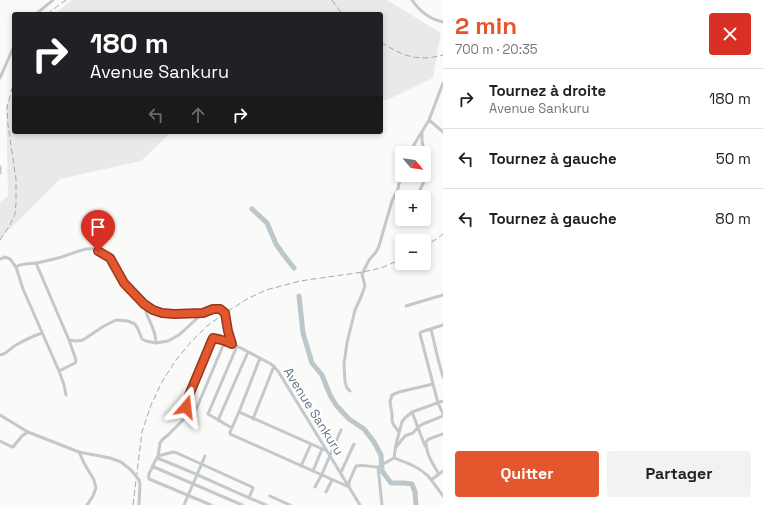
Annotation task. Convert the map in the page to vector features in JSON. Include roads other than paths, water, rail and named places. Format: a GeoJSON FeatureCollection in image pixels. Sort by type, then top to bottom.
{"type":"FeatureCollection","features":[{"type":"Feature","properties":{"kind":"street"},"geometry":{"type":"LineString","coordinates":[[38,12],[53,0]]}},
{"type":"Feature","properties":{"kind":"street"},"geometry":{"type":"LineString","coordinates":[[412,0],[417,8],[425,15],[434,20],[443,22]]}},
{"type":"Feature","properties":{"kind":"street"},"geometry":{"type":"LineString","coordinates":[[0,77],[12,50]]}},
{"type":"Feature","properties":{"kind":"street"},"geometry":{"type":"LineString","coordinates":[[413,146],[429,120],[443,83]]}},
{"type":"Feature","properties":{"kind":"street"},"geometry":{"type":"LineString","coordinates":[[429,120],[443,132]]}},
{"type":"Feature","properties":{"kind":"street"},"geometry":{"type":"LineString","coordinates":[[420,190],[427,175],[422,132]]}},
{"type":"Feature","properties":{"kind":"street"},"geometry":{"type":"LineString","coordinates":[[0,167],[0,174]]}},
{"type":"Feature","properties":{"kind":"street"},"geometry":{"type":"LineString","coordinates":[[350,390],[347,388],[345,382],[344,364],[354,310],[361,297],[364,286],[362,274],[369,260],[380,246],[392,200],[398,189],[399,182]]}},
{"type":"Feature","properties":{"kind":"street"},"geometry":{"type":"LineString","coordinates":[[16,267],[94,249],[104,253],[110,258],[124,283],[144,304],[153,310],[162,313],[174,314],[203,313],[213,309],[220,309],[225,313],[232,344]]}},
{"type":"Feature","properties":{"kind":"street"},"geometry":{"type":"LineString","coordinates":[[0,260],[5,257],[16,267],[23,289],[59,371],[66,395]]}},
{"type":"Feature","properties":{"kind":"street"},"geometry":{"type":"LineString","coordinates":[[36,263],[69,340],[76,362],[59,371]]}},
{"type":"Feature","properties":{"kind":"street"},"geometry":{"type":"LineString","coordinates":[[406,306],[443,295]]}},
{"type":"Feature","properties":{"kind":"street"},"geometry":{"type":"LineString","coordinates":[[144,304],[156,336],[156,343]]}},
{"type":"Feature","properties":{"kind":"street"},"geometry":{"type":"LineString","coordinates":[[69,340],[83,340],[116,320],[128,321],[135,324],[142,339],[146,342],[156,343],[168,341],[179,335],[203,313]]}},
{"type":"Feature","properties":{"kind":"street"},"geometry":{"type":"LineString","coordinates":[[394,453],[398,444],[405,436],[413,433],[423,424],[443,415],[438,403],[420,334],[421,332],[443,325]]}},
{"type":"Feature","properties":{"kind":"street"},"geometry":{"type":"LineString","coordinates":[[431,329],[443,376]]}},
{"type":"Feature","properties":{"kind":"street"},"geometry":{"type":"LineString","coordinates":[[0,355],[5,354],[32,336],[42,333]]}},
{"type":"Feature","properties":{"kind":"street"},"geometry":{"type":"LineString","coordinates":[[195,423],[197,415],[195,412],[188,408],[186,405],[187,400],[212,340],[215,338],[225,341],[195,412],[185,418],[160,443],[158,457],[149,474],[149,479],[188,495],[201,503],[211,505]]}},
{"type":"Feature","properties":{"kind":"street","name":"Avenue Sankuru"},"geometry":{"type":"LineString","coordinates":[[225,341],[274,366],[341,472],[360,505]]}},
{"type":"Feature","properties":{"kind":"street"},"geometry":{"type":"LineString","coordinates":[[232,428],[209,415],[208,412],[237,346]]}},
{"type":"Feature","properties":{"kind":"street"},"geometry":{"type":"LineString","coordinates":[[219,421],[248,352]]}},
{"type":"Feature","properties":{"kind":"street"},"geometry":{"type":"LineString","coordinates":[[438,359],[443,357]]}},
{"type":"Feature","properties":{"kind":"street"},"geometry":{"type":"LineString","coordinates":[[260,358],[230,434],[349,487],[356,466],[362,465],[378,467],[394,458]]}},
{"type":"Feature","properties":{"kind":"street"},"geometry":{"type":"LineString","coordinates":[[253,419],[274,366]]}},
{"type":"Feature","properties":{"kind":"street"},"geometry":{"type":"LineString","coordinates":[[399,432],[392,420],[390,402],[392,395],[433,384]]}},
{"type":"Feature","properties":{"kind":"street"},"geometry":{"type":"LineString","coordinates":[[394,458],[399,432],[405,418],[412,412],[443,401]]}},
{"type":"Feature","properties":{"kind":"street"},"geometry":{"type":"LineString","coordinates":[[239,412],[328,451]]}},
{"type":"Feature","properties":{"kind":"street"},"geometry":{"type":"LineString","coordinates":[[412,412],[427,451],[439,474]]}},
{"type":"Feature","properties":{"kind":"street"},"geometry":{"type":"LineString","coordinates":[[0,415],[28,432],[79,452],[110,458],[121,462],[131,470],[139,480],[139,505]]}},
{"type":"Feature","properties":{"kind":"street"},"geometry":{"type":"LineString","coordinates":[[315,487],[341,430]]}},
{"type":"Feature","properties":{"kind":"street"},"geometry":{"type":"LineString","coordinates":[[0,441],[13,447],[22,436],[28,432]]}},
{"type":"Feature","properties":{"kind":"street"},"geometry":{"type":"LineString","coordinates":[[427,451],[427,441],[443,434]]}},
{"type":"Feature","properties":{"kind":"street"},"geometry":{"type":"LineString","coordinates":[[301,466],[311,444]]}},
{"type":"Feature","properties":{"kind":"street"},"geometry":{"type":"LineString","coordinates":[[341,472],[354,444]]}},
{"type":"Feature","properties":{"kind":"street"},"geometry":{"type":"LineString","coordinates":[[313,471],[322,449]]}},
{"type":"Feature","properties":{"kind":"street"},"geometry":{"type":"LineString","coordinates":[[79,452],[84,464],[94,480],[96,488],[87,505]]}},
{"type":"Feature","properties":{"kind":"street"},"geometry":{"type":"LineString","coordinates":[[158,457],[173,452],[201,463],[252,487],[253,488],[249,498]]}},
{"type":"Feature","properties":{"kind":"street"},"geometry":{"type":"LineString","coordinates":[[184,505],[205,456]]}},
{"type":"Feature","properties":{"kind":"street"},"geometry":{"type":"LineString","coordinates":[[158,457],[266,505]]}},
{"type":"Feature","properties":{"kind":"street"},"geometry":{"type":"LineString","coordinates":[[394,458],[411,465],[424,473],[442,492],[443,496]]}},
{"type":"Feature","properties":{"kind":"street"},"geometry":{"type":"LineString","coordinates":[[152,467],[242,505]]}},
{"type":"Feature","properties":{"kind":"street"},"geometry":{"type":"LineString","coordinates":[[378,467],[382,505]]}},
{"type":"Feature","properties":{"kind":"street"},"geometry":{"type":"LineString","coordinates":[[431,480],[443,471]]}},
{"type":"Feature","properties":{"kind":"street"},"geometry":{"type":"LineString","coordinates":[[326,492],[332,480]]}},
{"type":"Feature","properties":{"kind":"street"},"geometry":{"type":"LineString","coordinates":[[270,496],[290,505]]}},
{"type":"Feature","properties":{"kind":"waterway"},"geometry":{"type":"LineString","coordinates":[[252,209],[267,223],[276,244],[294,268]]}},
{"type":"Feature","properties":{"kind":"waterway"},"geometry":{"type":"LineString","coordinates":[[299,296],[303,333],[312,363],[322,375],[330,395],[336,405],[349,419],[364,429],[374,442],[381,455],[382,471],[391,483],[412,484],[415,492],[416,505]]}},
{"type":"Feature","properties":{"kind":"railway"},"geometry":{"type":"LineString","coordinates":[[50,12],[66,0]]}},
{"type":"Feature","properties":{"kind":"railway"},"geometry":{"type":"LineString","coordinates":[[332,0],[341,12]]}},
{"type":"Feature","properties":{"kind":"railway"},"geometry":{"type":"LineString","coordinates":[[383,43],[403,54],[418,58],[443,55]]}},
{"type":"Feature","properties":{"kind":"railway"},"geometry":{"type":"LineString","coordinates":[[0,240],[15,214],[16,203],[16,179],[8,125],[7,107],[12,88]]}},
{"type":"Feature","properties":{"kind":"railway"},"geometry":{"type":"LineString","coordinates":[[431,242],[443,234]]}},
{"type":"Feature","properties":{"kind":"railway"},"geometry":{"type":"LineString","coordinates":[[133,505],[142,432],[151,405],[163,380],[176,360],[207,326],[247,299],[266,290],[300,281],[363,272],[381,268],[395,262]]}}]}
